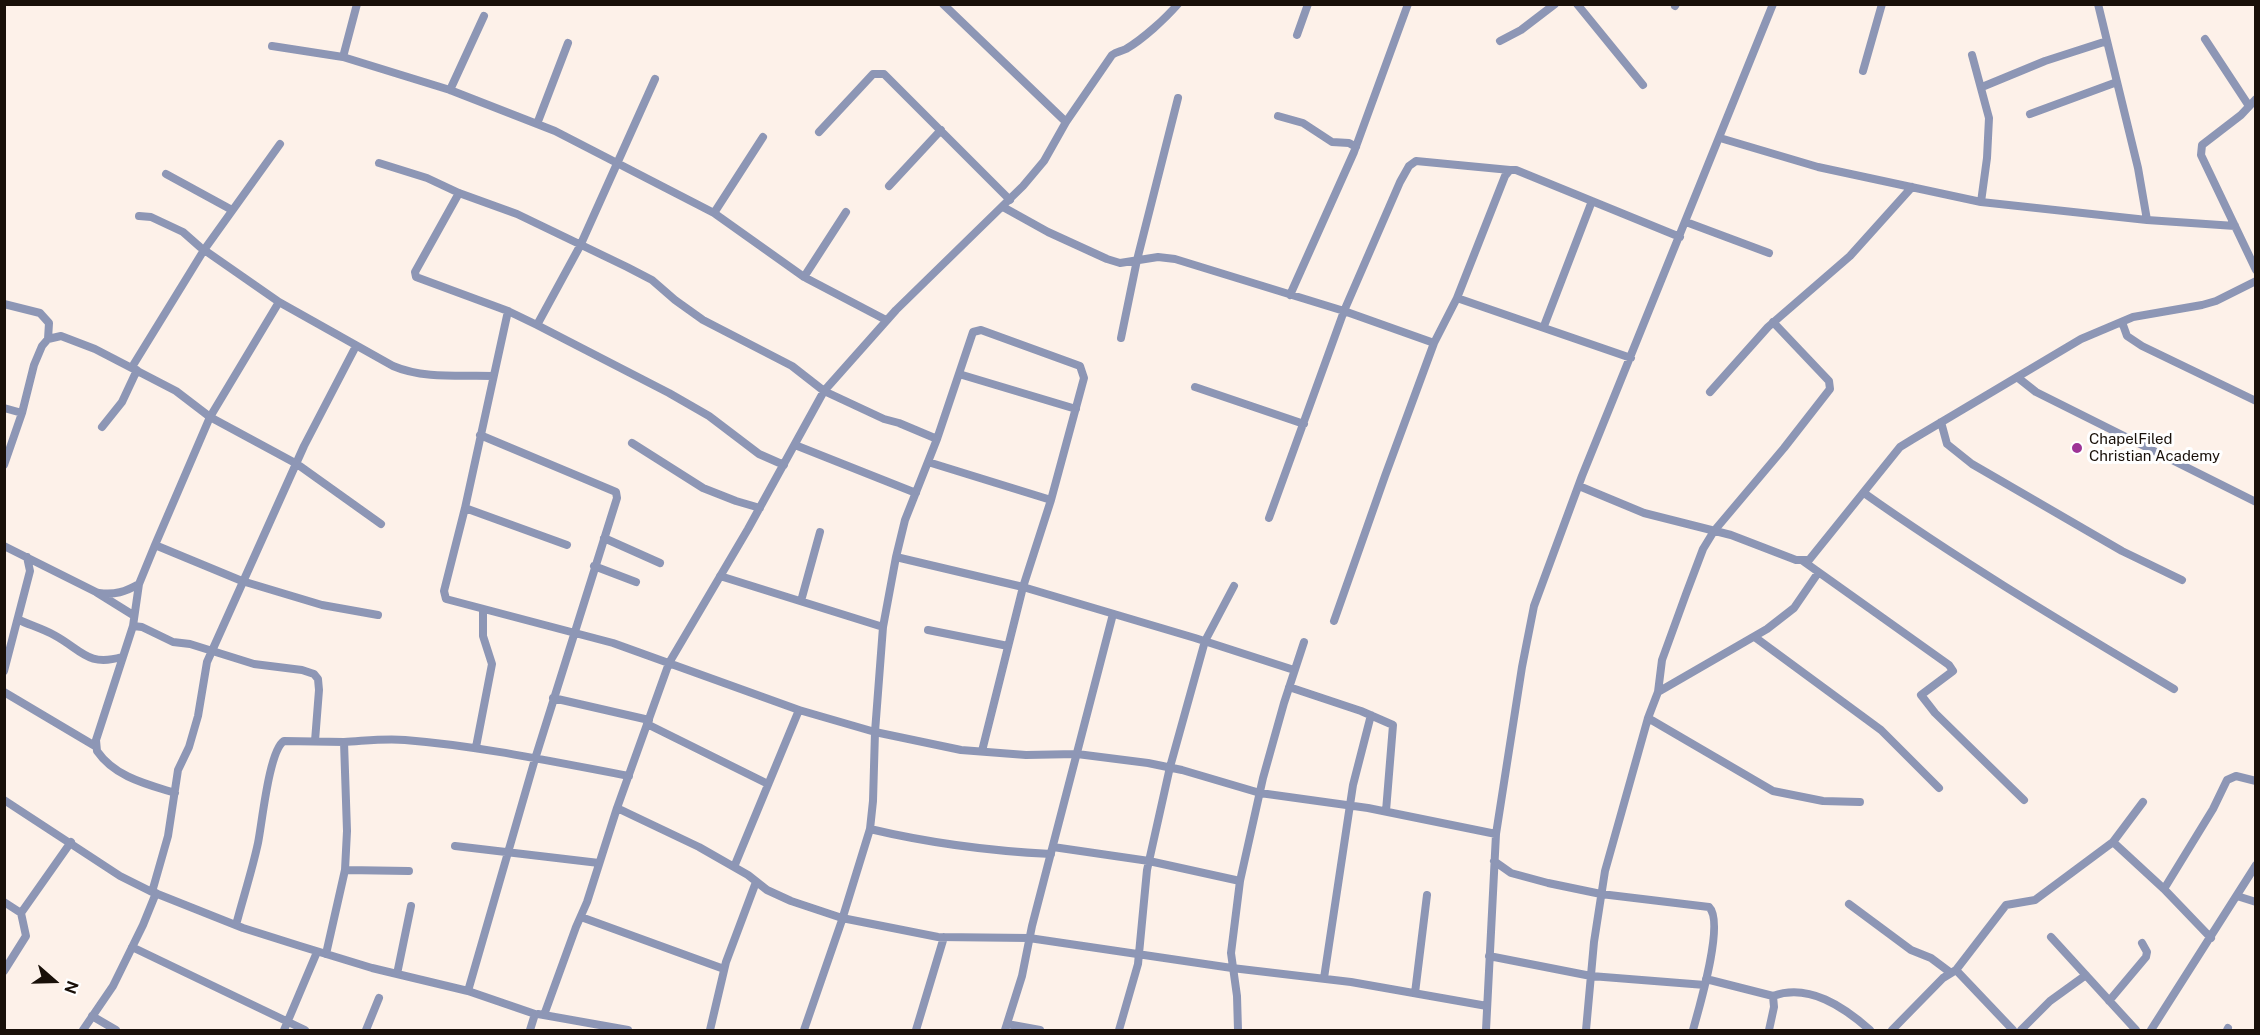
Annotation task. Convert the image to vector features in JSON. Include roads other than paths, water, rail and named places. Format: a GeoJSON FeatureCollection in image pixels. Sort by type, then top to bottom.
{"type":"FeatureCollection","features":[{"type":"Feature","properties":{"kind":"street"},"geometry":{"type":"LineString","coordinates":[[343,57],[357,4]]}},
{"type":"Feature","properties":{"kind":"street"},"geometry":{"type":"LineString","coordinates":[[944,4],[1066,122]]}},
{"type":"Feature","properties":{"kind":"street"},"geometry":{"type":"LineString","coordinates":[[530,1030],[588,902],[616,808],[669,663],[760,508],[824,391],[886,320],[941,264],[1010,200],[1044,161],[1066,122],[1112,54],[1126,49],[1168,16],[1178,4]]}},
{"type":"Feature","properties":{"kind":"street"},"geometry":{"type":"LineString","coordinates":[[1297,35],[1308,4]]}},
{"type":"Feature","properties":{"kind":"street"},"geometry":{"type":"LineString","coordinates":[[1290,295],[1356,147],[1408,4]]}},
{"type":"Feature","properties":{"kind":"street"},"geometry":{"type":"LineString","coordinates":[[1500,41],[1521,30],[1555,4]]}},
{"type":"Feature","properties":{"kind":"street"},"geometry":{"type":"LineString","coordinates":[[1577,4],[1643,86]]}},
{"type":"Feature","properties":{"kind":"street"},"geometry":{"type":"LineString","coordinates":[[1486,1030],[1496,834],[1522,667],[1534,606],[1579,486],[1773,4]]}},
{"type":"Feature","properties":{"kind":"street"},"geometry":{"type":"LineString","coordinates":[[1863,71],[1882,4]]}},
{"type":"Feature","properties":{"kind":"street"},"geometry":{"type":"LineString","coordinates":[[2098,4],[2138,168],[2147,220]]}},
{"type":"Feature","properties":{"kind":"street"},"geometry":{"type":"LineString","coordinates":[[450,90],[484,16]]}},
{"type":"Feature","properties":{"kind":"street"},"geometry":{"type":"LineString","coordinates":[[2205,39],[2252,103],[2202,145],[2200,150],[2256,270]]}},
{"type":"Feature","properties":{"kind":"street"},"geometry":{"type":"LineString","coordinates":[[1982,87],[2045,61],[2107,41]]}},
{"type":"Feature","properties":{"kind":"street"},"geometry":{"type":"LineString","coordinates":[[537,124],[568,43]]}},
{"type":"Feature","properties":{"kind":"street"},"geometry":{"type":"LineString","coordinates":[[272,46],[343,57],[450,90],[537,124],[619,163],[714,213],[804,277],[886,320]]}},
{"type":"Feature","properties":{"kind":"street"},"geometry":{"type":"LineString","coordinates":[[1972,55],[1989,118],[1982,202]]}},
{"type":"Feature","properties":{"kind":"street"},"geometry":{"type":"LineString","coordinates":[[819,132],[876,72],[887,76],[1010,200]]}},
{"type":"Feature","properties":{"kind":"street"},"geometry":{"type":"LineString","coordinates":[[537,325],[580,246],[656,79]]}},
{"type":"Feature","properties":{"kind":"street"},"geometry":{"type":"LineString","coordinates":[[2030,114],[2117,82]]}},
{"type":"Feature","properties":{"kind":"street"},"geometry":{"type":"LineString","coordinates":[[1121,338],[1137,260],[1178,98]]}},
{"type":"Feature","properties":{"kind":"street"},"geometry":{"type":"LineString","coordinates":[[1278,116],[1303,123],[1332,142],[1349,143],[1356,147]]}},
{"type":"Feature","properties":{"kind":"street"},"geometry":{"type":"LineString","coordinates":[[889,186],[941,130]]}},
{"type":"Feature","properties":{"kind":"street"},"geometry":{"type":"LineString","coordinates":[[714,213],[764,137]]}},
{"type":"Feature","properties":{"kind":"street"},"geometry":{"type":"LineString","coordinates":[[1720,138],[1818,168],[1982,202],[2147,220],[2235,226]]}},
{"type":"Feature","properties":{"kind":"street"},"geometry":{"type":"LineString","coordinates":[[102,427],[122,402],[135,368],[204,250],[280,144]]}},
{"type":"Feature","properties":{"kind":"street"},"geometry":{"type":"LineString","coordinates":[[1269,518],[1344,311],[1400,182],[1413,163],[1416,161],[1516,170],[1680,237]]}},
{"type":"Feature","properties":{"kind":"street"},"geometry":{"type":"LineString","coordinates":[[379,163],[427,178],[459,193],[517,214],[652,280],[703,320],[792,366],[824,391],[884,419],[937,439]]}},
{"type":"Feature","properties":{"kind":"street"},"geometry":{"type":"LineString","coordinates":[[1334,621],[1384,476],[1434,343],[1457,298],[1509,170]]}},
{"type":"Feature","properties":{"kind":"street"},"geometry":{"type":"LineString","coordinates":[[166,174],[232,210]]}},
{"type":"Feature","properties":{"kind":"street"},"geometry":{"type":"LineString","coordinates":[[1710,392],[1773,322],[1850,256],[1912,187]]}},
{"type":"Feature","properties":{"kind":"street"},"geometry":{"type":"LineString","coordinates":[[459,193],[415,275],[508,311],[537,325],[669,393],[709,416],[759,454],[784,465]]}},
{"type":"Feature","properties":{"kind":"street"},"geometry":{"type":"LineString","coordinates":[[1544,326],[1592,201]]}},
{"type":"Feature","properties":{"kind":"street"},"geometry":{"type":"LineString","coordinates":[[1003,207],[1048,232],[1107,259],[1120,263],[1158,257],[1175,259],[1344,311],[1434,343]]}},
{"type":"Feature","properties":{"kind":"street"},"geometry":{"type":"LineString","coordinates":[[804,277],[846,212]]}},
{"type":"Feature","properties":{"kind":"street"},"geometry":{"type":"LineString","coordinates":[[139,216],[151,217],[183,232],[204,250],[279,302],[405,372],[493,376]]}},
{"type":"Feature","properties":{"kind":"street"},"geometry":{"type":"LineString","coordinates":[[1686,222],[1769,253]]}},
{"type":"Feature","properties":{"kind":"street"},"geometry":{"type":"LineString","coordinates":[[1803,561],[1816,555],[1900,447],[2081,339],[2141,315],[2202,305],[2256,281]]}},
{"type":"Feature","properties":{"kind":"street"},"geometry":{"type":"LineString","coordinates":[[1457,298],[1544,326],[1631,358]]}},
{"type":"Feature","properties":{"kind":"street"},"geometry":{"type":"LineString","coordinates":[[95,746],[133,626],[139,584],[155,545],[210,417],[279,302]]}},
{"type":"Feature","properties":{"kind":"street"},"geometry":{"type":"LineString","coordinates":[[4,304],[40,313],[49,323],[48,339]]}},
{"type":"Feature","properties":{"kind":"street"},"geometry":{"type":"LineString","coordinates":[[508,311],[465,508],[443,596],[446,599],[613,643],[799,710],[875,732],[961,750],[1026,755],[1077,754],[1170,767],[1260,793],[1386,811],[1496,834]]}},
{"type":"Feature","properties":{"kind":"street"},"geometry":{"type":"LineString","coordinates":[[1586,1030],[1605,871],[1648,718],[1658,692],[1662,660],[1703,549],[1714,531],[1830,389],[1829,381],[1773,322]]}},
{"type":"Feature","properties":{"kind":"street"},"geometry":{"type":"LineString","coordinates":[[2122,322],[2127,336],[2142,346],[2256,401]]}},
{"type":"Feature","properties":{"kind":"street"},"geometry":{"type":"LineString","coordinates":[[804,1030],[870,829],[883,627],[905,520],[937,439],[974,332],[981,330],[1080,366],[1084,378],[1051,500],[1023,587],[982,751]]}},
{"type":"Feature","properties":{"kind":"street"},"geometry":{"type":"LineString","coordinates":[[4,465],[22,413],[34,365],[42,346],[48,339],[61,336],[135,368],[176,391],[210,417],[297,464],[381,524]]}},
{"type":"Feature","properties":{"kind":"street"},"geometry":{"type":"LineString","coordinates":[[83,1030],[113,986],[132,947],[154,892],[168,836],[178,770],[189,747],[198,716],[207,662],[220,638],[242,581],[297,464],[356,346]]}},
{"type":"Feature","properties":{"kind":"street"},"geometry":{"type":"LineString","coordinates":[[959,374],[1076,409]]}},
{"type":"Feature","properties":{"kind":"street"},"geometry":{"type":"LineString","coordinates":[[2017,377],[2036,392],[2256,502]]}},
{"type":"Feature","properties":{"kind":"street"},"geometry":{"type":"LineString","coordinates":[[1195,387],[1304,424]]}},
{"type":"Feature","properties":{"kind":"street"},"geometry":{"type":"LineString","coordinates":[[4,408],[22,413]]}},
{"type":"Feature","properties":{"kind":"street"},"geometry":{"type":"LineString","coordinates":[[1941,422],[1947,444],[1972,464],[2122,551],[2182,580]]}},
{"type":"Feature","properties":{"kind":"street"},"geometry":{"type":"LineString","coordinates":[[468,991],[553,698],[616,501],[616,492],[480,435]]}},
{"type":"Feature","properties":{"kind":"street"},"geometry":{"type":"LineString","coordinates":[[632,443],[703,488],[760,508]]}},
{"type":"Feature","properties":{"kind":"street"},"geometry":{"type":"LineString","coordinates":[[795,445],[916,493]]}},
{"type":"Feature","properties":{"kind":"street"},"geometry":{"type":"LineString","coordinates":[[928,462],[1051,500]]}},
{"type":"Feature","properties":{"kind":"street"},"geometry":{"type":"LineString","coordinates":[[1579,486],[1644,513],[1749,541],[1803,561],[1949,664],[1953,671],[1921,695],[1935,713],[2024,800]]}},
{"type":"Feature","properties":{"kind":"street"},"geometry":{"type":"LineString","coordinates":[[1864,493],[1942,548],[2174,689]]}},
{"type":"Feature","properties":{"kind":"street"},"geometry":{"type":"LineString","coordinates":[[465,508],[567,545]]}},
{"type":"Feature","properties":{"kind":"street"},"geometry":{"type":"LineString","coordinates":[[801,601],[820,532]]}},
{"type":"Feature","properties":{"kind":"street"},"geometry":{"type":"LineString","coordinates":[[604,538],[660,563]]}},
{"type":"Feature","properties":{"kind":"street"},"geometry":{"type":"LineString","coordinates":[[155,545],[242,581],[322,605],[378,615]]}},
{"type":"Feature","properties":{"kind":"street"},"geometry":{"type":"LineString","coordinates":[[4,546],[96,592],[133,615]]}},
{"type":"Feature","properties":{"kind":"street"},"geometry":{"type":"LineString","coordinates":[[4,671],[30,571],[27,557]]}},
{"type":"Feature","properties":{"kind":"street"},"geometry":{"type":"LineString","coordinates":[[896,557],[1023,587],[1294,670]]}},
{"type":"Feature","properties":{"kind":"street"},"geometry":{"type":"LineString","coordinates":[[30,571],[42,564]]}},
{"type":"Feature","properties":{"kind":"street"},"geometry":{"type":"LineString","coordinates":[[594,566],[636,582]]}},
{"type":"Feature","properties":{"kind":"street"},"geometry":{"type":"LineString","coordinates":[[1658,692],[1756,638],[1794,608],[1818,573]]}},
{"type":"Feature","properties":{"kind":"street"},"geometry":{"type":"LineString","coordinates":[[720,576],[883,627]]}},
{"type":"Feature","properties":{"kind":"street"},"geometry":{"type":"LineString","coordinates":[[96,592],[114,594],[139,584]]}},
{"type":"Feature","properties":{"kind":"street"},"geometry":{"type":"LineString","coordinates":[[1119,1030],[1138,964],[1149,861],[1170,767],[1205,641],[1234,586]]}},
{"type":"Feature","properties":{"kind":"street"},"geometry":{"type":"LineString","coordinates":[[476,747],[492,664],[483,636],[483,609]]}},
{"type":"Feature","properties":{"kind":"street"},"geometry":{"type":"LineString","coordinates":[[1040,1030],[1006,1027],[1022,976],[1029,938],[1113,614]]}},
{"type":"Feature","properties":{"kind":"street"},"geometry":{"type":"LineString","coordinates":[[19,620],[50,633],[74,650],[96,660],[109,661],[122,657]]}},
{"type":"Feature","properties":{"kind":"street"},"geometry":{"type":"LineString","coordinates":[[133,626],[142,627],[173,642],[254,664],[302,670],[316,676],[319,690],[315,741]]}},
{"type":"Feature","properties":{"kind":"street"},"geometry":{"type":"LineString","coordinates":[[928,630],[1008,646]]}},
{"type":"Feature","properties":{"kind":"street"},"geometry":{"type":"LineString","coordinates":[[1756,638],[1881,730],[1938,788]]}},
{"type":"Feature","properties":{"kind":"street"},"geometry":{"type":"LineString","coordinates":[[1238,1030],[1237,996],[1231,953],[1239,881],[1260,793],[1289,687],[1304,642]]}},
{"type":"Feature","properties":{"kind":"street"},"geometry":{"type":"LineString","coordinates":[[1289,687],[1371,715],[1394,726],[1386,811]]}},
{"type":"Feature","properties":{"kind":"street"},"geometry":{"type":"LineString","coordinates":[[4,692],[95,746],[101,758],[134,781],[175,793]]}},
{"type":"Feature","properties":{"kind":"street"},"geometry":{"type":"LineString","coordinates":[[553,698],[648,722],[768,784]]}},
{"type":"Feature","properties":{"kind":"street"},"geometry":{"type":"LineString","coordinates":[[734,867],[799,710]]}},
{"type":"Feature","properties":{"kind":"street"},"geometry":{"type":"LineString","coordinates":[[1324,978],[1350,805],[1371,715]]}},
{"type":"Feature","properties":{"kind":"street"},"geometry":{"type":"LineString","coordinates":[[1648,718],[1773,791],[1823,801],[1860,802]]}},
{"type":"Feature","properties":{"kind":"street"},"geometry":{"type":"LineString","coordinates":[[236,925],[258,844],[265,794],[278,747],[284,741],[403,740],[476,747],[629,776]]}},
{"type":"Feature","properties":{"kind":"street"},"geometry":{"type":"LineString","coordinates":[[286,1027],[322,953],[345,870],[347,831],[344,742]]}},
{"type":"Feature","properties":{"kind":"street"},"geometry":{"type":"LineString","coordinates":[[2164,889],[2213,809],[2227,780],[2236,776],[2256,781]]}},
{"type":"Feature","properties":{"kind":"street"},"geometry":{"type":"LineString","coordinates":[[4,800],[120,876],[236,925],[322,953],[468,991],[539,1014],[622,1030]]}},
{"type":"Feature","properties":{"kind":"street"},"geometry":{"type":"LineString","coordinates":[[1892,1030],[1918,1002],[1954,971],[2006,905],[2035,900],[2113,842],[2143,802]]}},
{"type":"Feature","properties":{"kind":"street"},"geometry":{"type":"LineString","coordinates":[[616,808],[699,847],[791,901],[842,918],[944,937],[1029,938],[1139,956],[1324,978],[1487,1006]]}},
{"type":"Feature","properties":{"kind":"street"},"geometry":{"type":"LineString","coordinates":[[870,829],[911,839],[1016,852],[1052,850],[1149,861],[1239,881]]}},
{"type":"Feature","properties":{"kind":"street"},"geometry":{"type":"LineString","coordinates":[[21,913],[71,842]]}},
{"type":"Feature","properties":{"kind":"street"},"geometry":{"type":"LineString","coordinates":[[2113,842],[2164,889],[2211,938]]}},
{"type":"Feature","properties":{"kind":"street"},"geometry":{"type":"LineString","coordinates":[[455,846],[599,863]]}},
{"type":"Feature","properties":{"kind":"street"},"geometry":{"type":"LineString","coordinates":[[1494,861],[1511,873],[1601,894],[1709,907],[1714,915],[1714,925],[1705,982],[1693,1030]]}},
{"type":"Feature","properties":{"kind":"street"},"geometry":{"type":"LineString","coordinates":[[2151,1030],[2256,865]]}},
{"type":"Feature","properties":{"kind":"street"},"geometry":{"type":"LineString","coordinates":[[345,870],[409,871]]}},
{"type":"Feature","properties":{"kind":"street"},"geometry":{"type":"LineString","coordinates":[[710,1030],[724,969],[756,882]]}},
{"type":"Feature","properties":{"kind":"street"},"geometry":{"type":"LineString","coordinates":[[1415,993],[1427,895]]}},
{"type":"Feature","properties":{"kind":"street"},"geometry":{"type":"LineString","coordinates":[[2237,896],[2256,902]]}},
{"type":"Feature","properties":{"kind":"street"},"geometry":{"type":"LineString","coordinates":[[4,902],[21,913],[26,936],[4,971]]}},
{"type":"Feature","properties":{"kind":"street"},"geometry":{"type":"LineString","coordinates":[[1849,904],[1911,950],[1954,971],[2013,1030]]}},
{"type":"Feature","properties":{"kind":"street"},"geometry":{"type":"LineString","coordinates":[[397,974],[411,906]]}},
{"type":"Feature","properties":{"kind":"street"},"geometry":{"type":"LineString","coordinates":[[581,917],[724,969]]}},
{"type":"Feature","properties":{"kind":"street"},"geometry":{"type":"LineString","coordinates":[[916,1030],[944,937]]}},
{"type":"Feature","properties":{"kind":"street"},"geometry":{"type":"LineString","coordinates":[[2051,937],[2136,1030]]}},
{"type":"Feature","properties":{"kind":"street"},"geometry":{"type":"LineString","coordinates":[[2109,1001],[2146,957],[2147,952],[2142,943]]}},
{"type":"Feature","properties":{"kind":"street"},"geometry":{"type":"LineString","coordinates":[[132,947],[286,1027],[305,1030]]}},
{"type":"Feature","properties":{"kind":"street"},"geometry":{"type":"LineString","coordinates":[[1489,956],[1591,976],[1705,982],[1773,996],[1784,992],[1818,996],[1841,1008],[1870,1030]]}},
{"type":"Feature","properties":{"kind":"street"},"geometry":{"type":"LineString","coordinates":[[2021,1030],[2050,1001],[2086,975]]}},
{"type":"Feature","properties":{"kind":"street"},"geometry":{"type":"LineString","coordinates":[[1770,1030],[1774,1007],[1773,996]]}},
{"type":"Feature","properties":{"kind":"street"},"geometry":{"type":"LineString","coordinates":[[366,1030],[380,998]]}},
{"type":"Feature","properties":{"kind":"street"},"geometry":{"type":"LineString","coordinates":[[92,1016],[116,1030]]}},
{"type":"Feature","properties":{"kind":"place","name":"ChapelFiled Christian Academy"},"geometry":{"type":"Point","coordinates":[2077,448]}}]}
